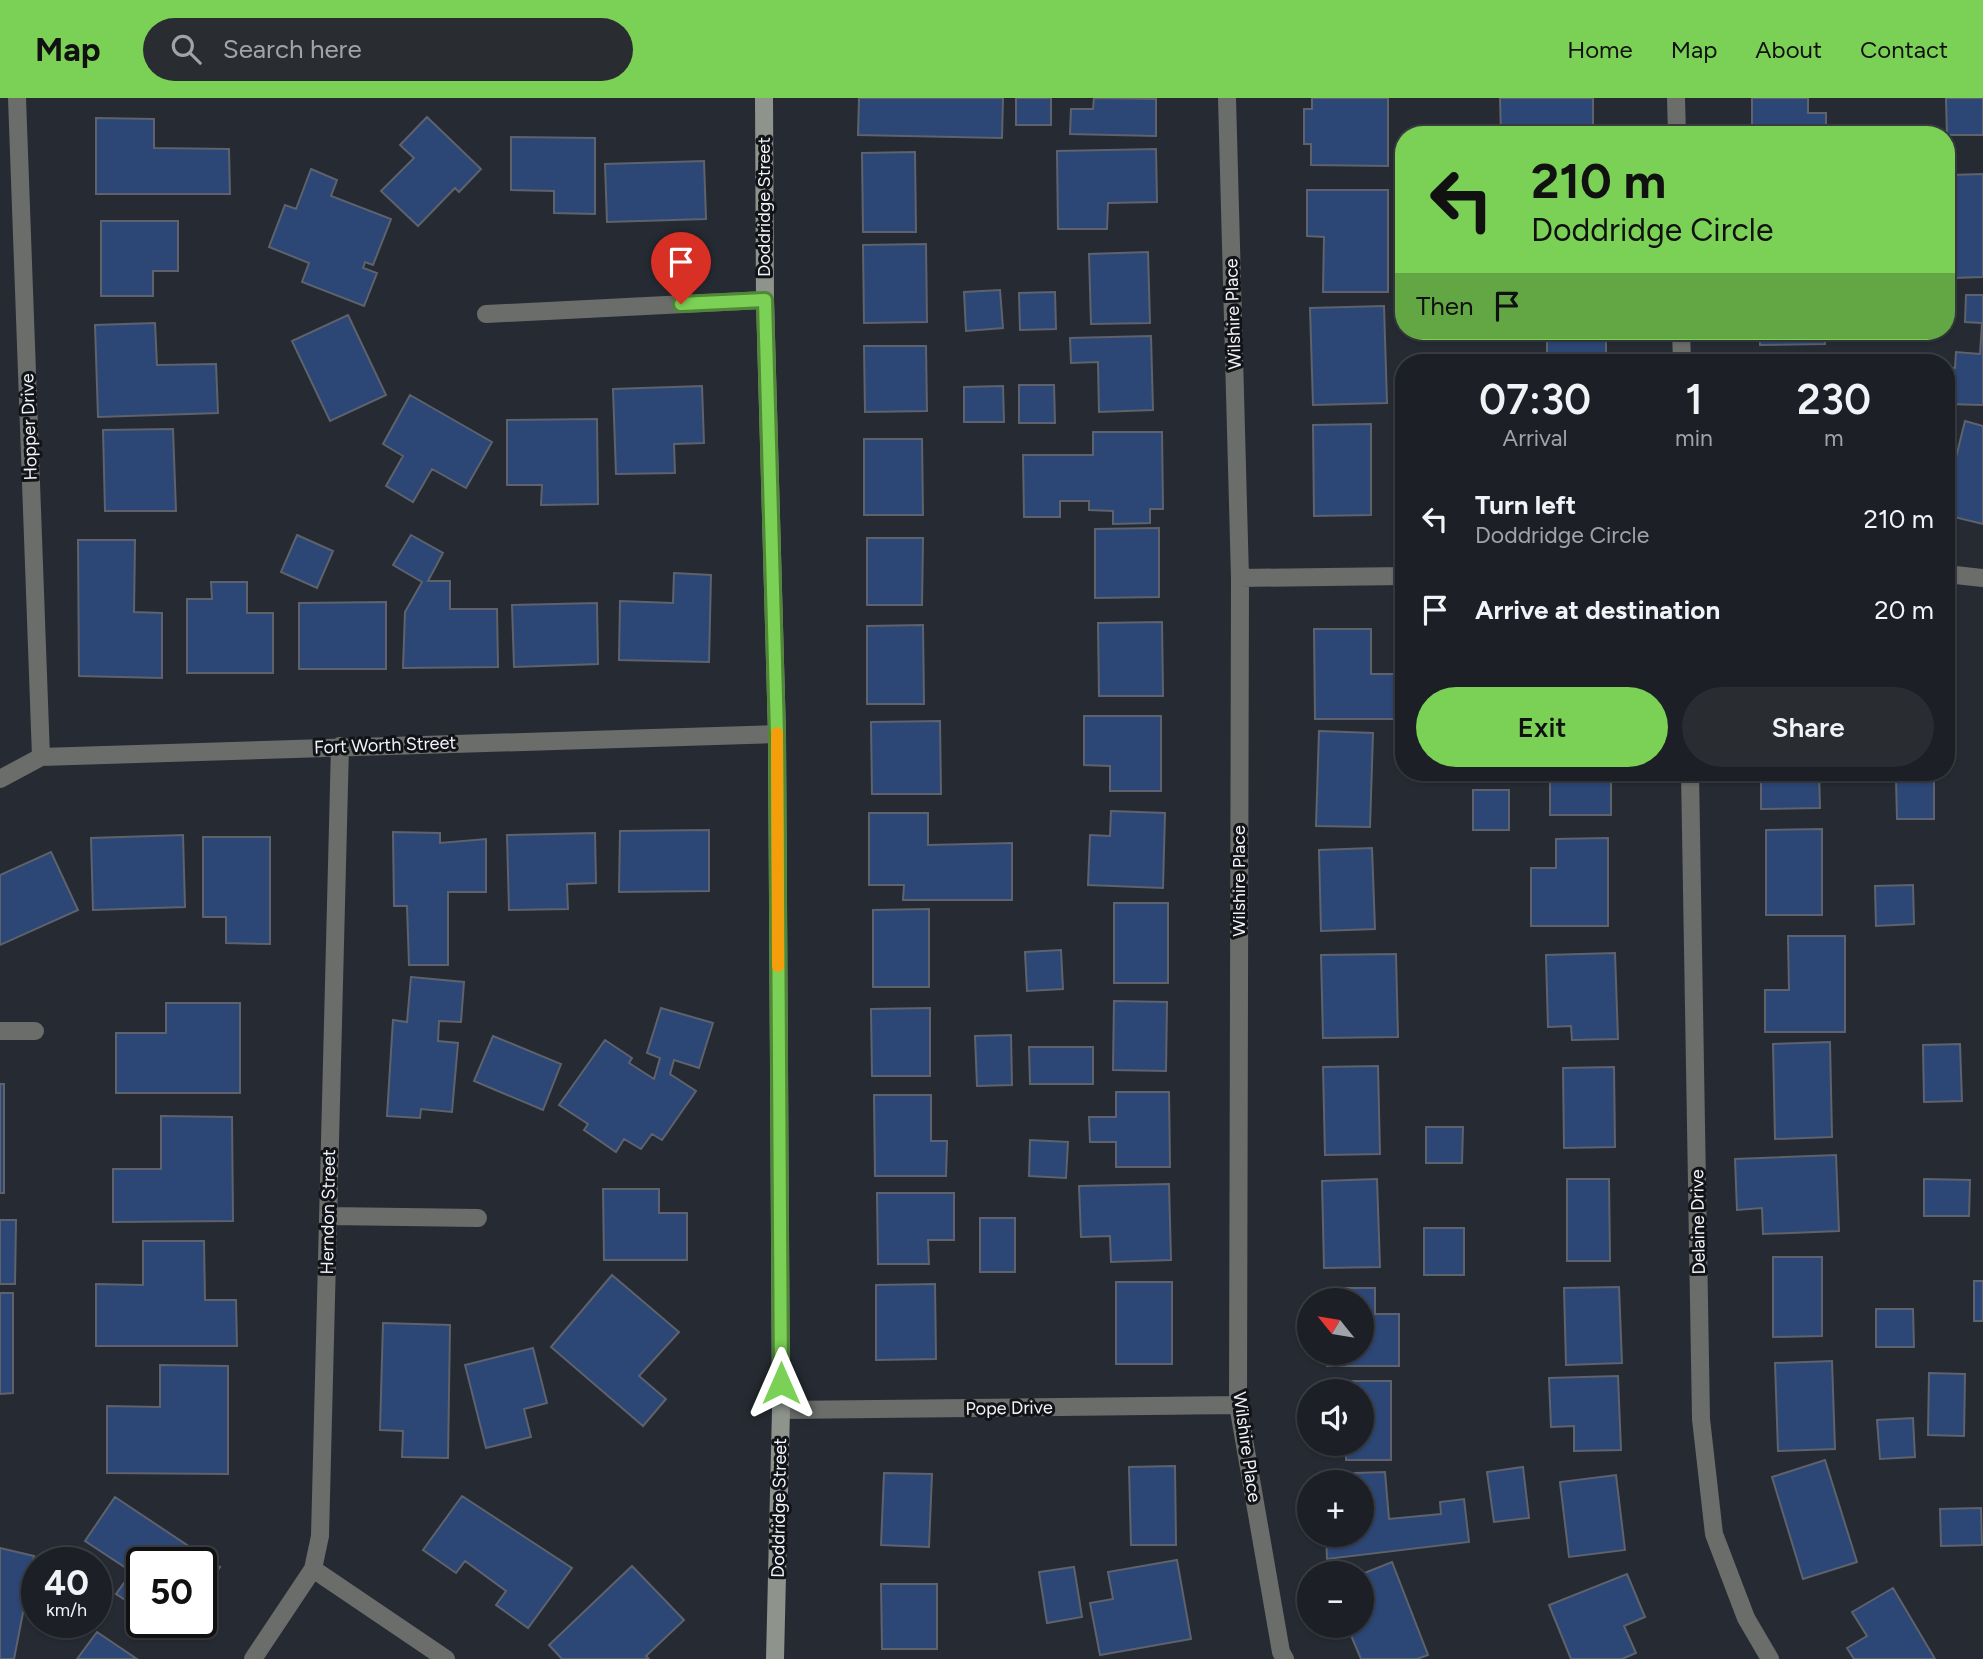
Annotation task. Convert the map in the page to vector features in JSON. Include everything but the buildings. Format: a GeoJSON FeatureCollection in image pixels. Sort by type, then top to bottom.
{"type":"FeatureCollection","features":[{"type":"Feature","properties":{"kind":"main road","name":"Doddridge Street"},"geometry":{"type":"LineString","coordinates":[[764,98],[765,300],[777,734],[781,1410],[775,1659]]}},
{"type":"Feature","properties":{"kind":"street","name":"Hopper Drive"},"geometry":{"type":"LineString","coordinates":[[17,98],[41,757]]}},
{"type":"Feature","properties":{"kind":"street","name":"Wilshire Place"},"geometry":{"type":"LineString","coordinates":[[1227,98],[1240,579],[1238,1405],[1281,1652],[1285,1659]]}},
{"type":"Feature","properties":{"kind":"street"},"geometry":{"type":"LineString","coordinates":[[1676,98],[1677,126]]}},
{"type":"Feature","properties":{"kind":"street"},"geometry":{"type":"LineString","coordinates":[[486,314],[765,300]]}},
{"type":"Feature","properties":{"kind":"street"},"geometry":{"type":"LineString","coordinates":[[1955,575],[1983,578]]}},
{"type":"Feature","properties":{"kind":"street"},"geometry":{"type":"LineString","coordinates":[[1240,579],[1395,576]]}},
{"type":"Feature","properties":{"kind":"street","name":"Fort Worth Street"},"geometry":{"type":"LineString","coordinates":[[0,779],[41,757],[777,734]]}},
{"type":"Feature","properties":{"kind":"street","name":"Herndon Street"},"geometry":{"type":"LineString","coordinates":[[253,1659],[313,1569],[320,1536],[340,746]]}},
{"type":"Feature","properties":{"kind":"street","name":"Delaine Drive"},"geometry":{"type":"LineString","coordinates":[[1690,781],[1702,1419],[1714,1534],[1746,1618],[1770,1659]]}},
{"type":"Feature","properties":{"kind":"street"},"geometry":{"type":"LineString","coordinates":[[0,1031],[35,1031]]}},
{"type":"Feature","properties":{"kind":"street"},"geometry":{"type":"LineString","coordinates":[[328,1216],[478,1218]]}},
{"type":"Feature","properties":{"kind":"street","name":"Pope Drive"},"geometry":{"type":"LineString","coordinates":[[781,1410],[1238,1405]]}},
{"type":"Feature","properties":{"kind":"street"},"geometry":{"type":"LineString","coordinates":[[313,1569],[446,1659]]}},
{"type":"Feature","properties":{"kind":"slow traffic"},"geometry":{"type":"LineString","coordinates":[[777,733],[778,966]]}},
{"type":"Feature","properties":{"kind":"route"},"geometry":{"type":"LineString","coordinates":[[681,304],[765,300],[777,734],[781,1383]]}}]}
